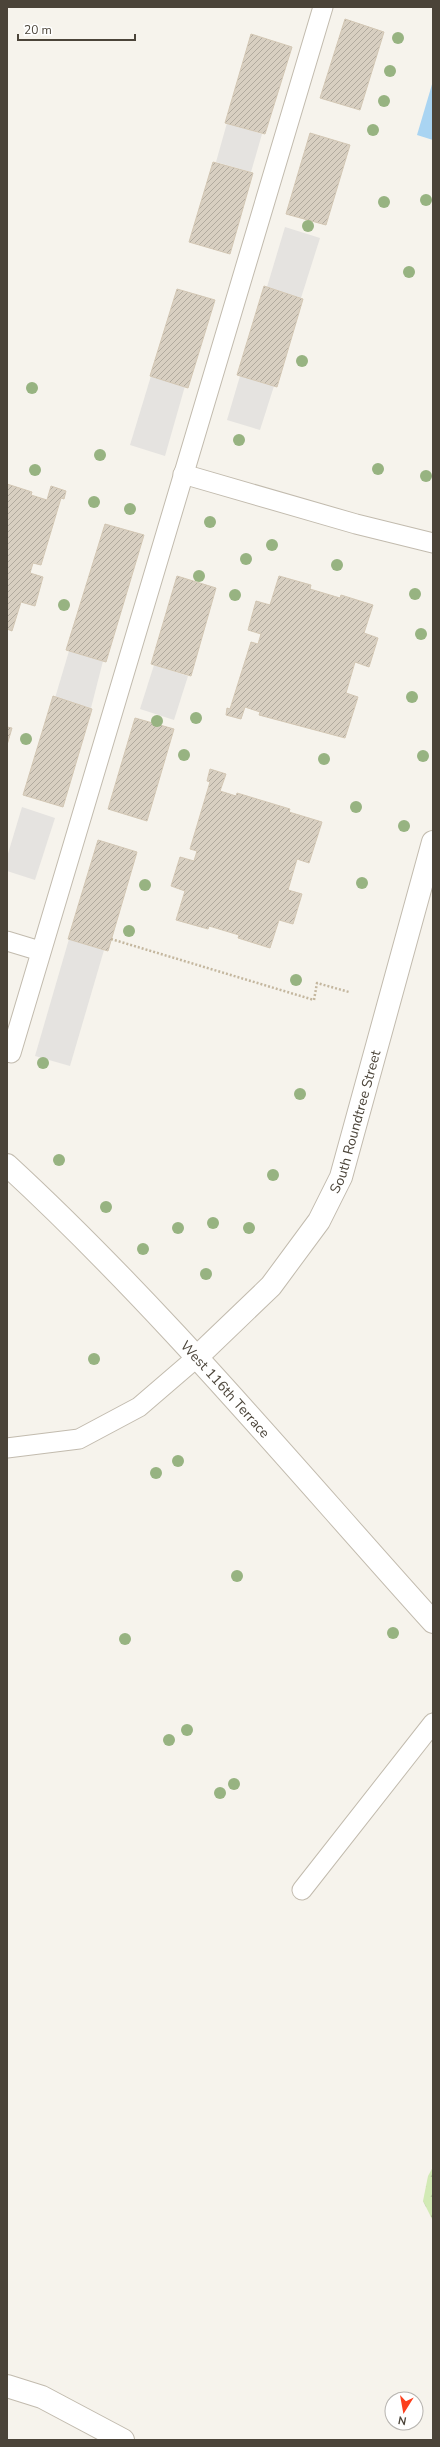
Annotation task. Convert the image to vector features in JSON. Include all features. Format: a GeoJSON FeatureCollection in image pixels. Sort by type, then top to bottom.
{"type":"FeatureCollection","features":[{"type":"Feature","properties":{"kind":"street","name":"South Roundtree Street"},"geometry":{"type":"LineString","coordinates":[[196,1358],[272,1286],[319,1222],[341,1177],[433,842]]}},
{"type":"Feature","properties":{"kind":"street","name":"West 116th Terrace"},"geometry":{"type":"LineString","coordinates":[[7,1165],[61,1215],[196,1358],[433,1622]]}},
{"type":"Feature","properties":{"kind":"street"},"geometry":{"type":"LineString","coordinates":[[7,2386],[42,2397],[122,2440]]}},
{"type":"Feature","properties":{"kind":"lane"},"geometry":{"type":"LineString","coordinates":[[11,1053],[40,951],[323,7]]}},
{"type":"Feature","properties":{"kind":"lane"},"geometry":{"type":"LineString","coordinates":[[183,474],[356,524],[433,543]]}},
{"type":"Feature","properties":{"kind":"lane"},"geometry":{"type":"LineString","coordinates":[[7,940],[40,951]]}},
{"type":"Feature","properties":{"kind":"lane"},"geometry":{"type":"LineString","coordinates":[[7,1448],[79,1439],[139,1407],[196,1358]]}},
{"type":"Feature","properties":{"kind":"lane"},"geometry":{"type":"LineString","coordinates":[[302,1890],[433,1723]]}},
{"type":"Feature","properties":{"kind":"path"},"geometry":{"type":"LineString","coordinates":[[111,939],[314,1000],[317,983],[349,992]]}},
{"type":"Feature","properties":{"kind":"green space"},"geometry":{"type":"Polygon","coordinates":[[[433,2167],[433,2221],[423,2201],[428,2176],[433,2167]]]}},
{"type":"Feature","properties":{"kind":"shaded area"},"geometry":{"type":"Polygon","coordinates":[[[227,123],[262,134],[251,172],[216,162],[227,123]]]}},
{"type":"Feature","properties":{"kind":"shaded area"},"geometry":{"type":"Polygon","coordinates":[[[285,227],[320,238],[301,298],[267,287],[285,227]]]}},
{"type":"Feature","properties":{"kind":"shaded area"},"geometry":{"type":"Polygon","coordinates":[[[151,376],[185,386],[165,456],[130,445],[151,376]]]}},
{"type":"Feature","properties":{"kind":"shaded area"},"geometry":{"type":"Polygon","coordinates":[[[240,376],[274,386],[260,430],[227,420],[240,376]]]}},
{"type":"Feature","properties":{"kind":"shaded area"},"geometry":{"type":"Polygon","coordinates":[[[69,651],[103,661],[91,708],[55,698],[69,651]]]}},
{"type":"Feature","properties":{"kind":"shaded area"},"geometry":{"type":"Polygon","coordinates":[[[154,665],[188,676],[174,720],[140,709],[154,665]]]}},
{"type":"Feature","properties":{"kind":"shaded area"},"geometry":{"type":"Polygon","coordinates":[[[22,807],[55,818],[35,880],[7,871],[7,857],[22,807]]]}},
{"type":"Feature","properties":{"kind":"shaded area"},"geometry":{"type":"Polygon","coordinates":[[[69,939],[104,950],[70,1066],[35,1056],[69,939]]]}},
{"type":"Feature","properties":{"kind":"water"},"geometry":{"type":"Polygon","coordinates":[[[433,81],[433,140],[417,135],[433,81]]]}},
{"type":"Feature","properties":{"kind":"building"},"geometry":{"type":"Polygon","coordinates":[[[345,19],[384,32],[360,110],[320,98],[345,19]]]}},
{"type":"Feature","properties":{"kind":"building"},"geometry":{"type":"Polygon","coordinates":[[[251,34],[292,47],[265,134],[225,123],[251,34]]]}},
{"type":"Feature","properties":{"kind":"building"},"geometry":{"type":"Polygon","coordinates":[[[310,133],[350,145],[326,225],[286,214],[310,133]]]}},
{"type":"Feature","properties":{"kind":"building"},"geometry":{"type":"Polygon","coordinates":[[[213,162],[253,173],[230,254],[189,242],[213,162]]]}},
{"type":"Feature","properties":{"kind":"building"},"geometry":{"type":"Polygon","coordinates":[[[264,286],[303,299],[277,387],[237,375],[264,286]]]}},
{"type":"Feature","properties":{"kind":"building"},"geometry":{"type":"Polygon","coordinates":[[[177,289],[215,300],[188,388],[150,376],[177,289]]]}},
{"type":"Feature","properties":{"kind":"building"},"geometry":{"type":"Polygon","coordinates":[[[7,484],[32,492],[31,495],[47,500],[51,486],[66,491],[64,499],[61,498],[41,565],[33,563],[30,573],[43,577],[35,606],[21,602],[12,631],[7,629],[7,484]]]}},
{"type":"Feature","properties":{"kind":"building"},"geometry":{"type":"Polygon","coordinates":[[[105,524],[144,535],[106,662],[66,650],[105,524]]]}},
{"type":"Feature","properties":{"kind":"building"},"geometry":{"type":"Polygon","coordinates":[[[177,576],[216,588],[191,676],[151,664],[177,576]]]}},
{"type":"Feature","properties":{"kind":"building"},"geometry":{"type":"Polygon","coordinates":[[[279,576],[311,585],[310,589],[340,598],[341,595],[373,605],[364,633],[378,638],[369,667],[355,662],[346,693],[358,697],[345,738],[259,715],[260,712],[245,707],[241,719],[226,715],[227,708],[230,709],[251,642],[258,644],[261,634],[248,630],[256,601],[270,605],[279,576]]]}},
{"type":"Feature","properties":{"kind":"building"},"geometry":{"type":"Polygon","coordinates":[[[53,696],[92,709],[63,807],[23,795],[53,696]]]}},
{"type":"Feature","properties":{"kind":"building"},"geometry":{"type":"Polygon","coordinates":[[[135,718],[174,729],[147,821],[108,809],[135,718]]]}},
{"type":"Feature","properties":{"kind":"building"},"geometry":{"type":"Polygon","coordinates":[[[7,727],[12,728],[7,745],[7,727]]]}},
{"type":"Feature","properties":{"kind":"building"},"geometry":{"type":"Polygon","coordinates":[[[210,769],[226,774],[220,791],[236,796],[237,793],[290,809],[289,812],[322,822],[309,863],[297,859],[288,890],[302,894],[293,924],[279,920],[270,948],[238,938],[239,935],[209,926],[208,929],[176,920],[185,891],[171,886],[180,857],[194,861],[197,851],[190,849],[210,782],[207,781],[210,769]]]}},
{"type":"Feature","properties":{"kind":"building"},"geometry":{"type":"Polygon","coordinates":[[[98,840],[137,852],[108,951],[68,939],[98,840]]]}}]}
